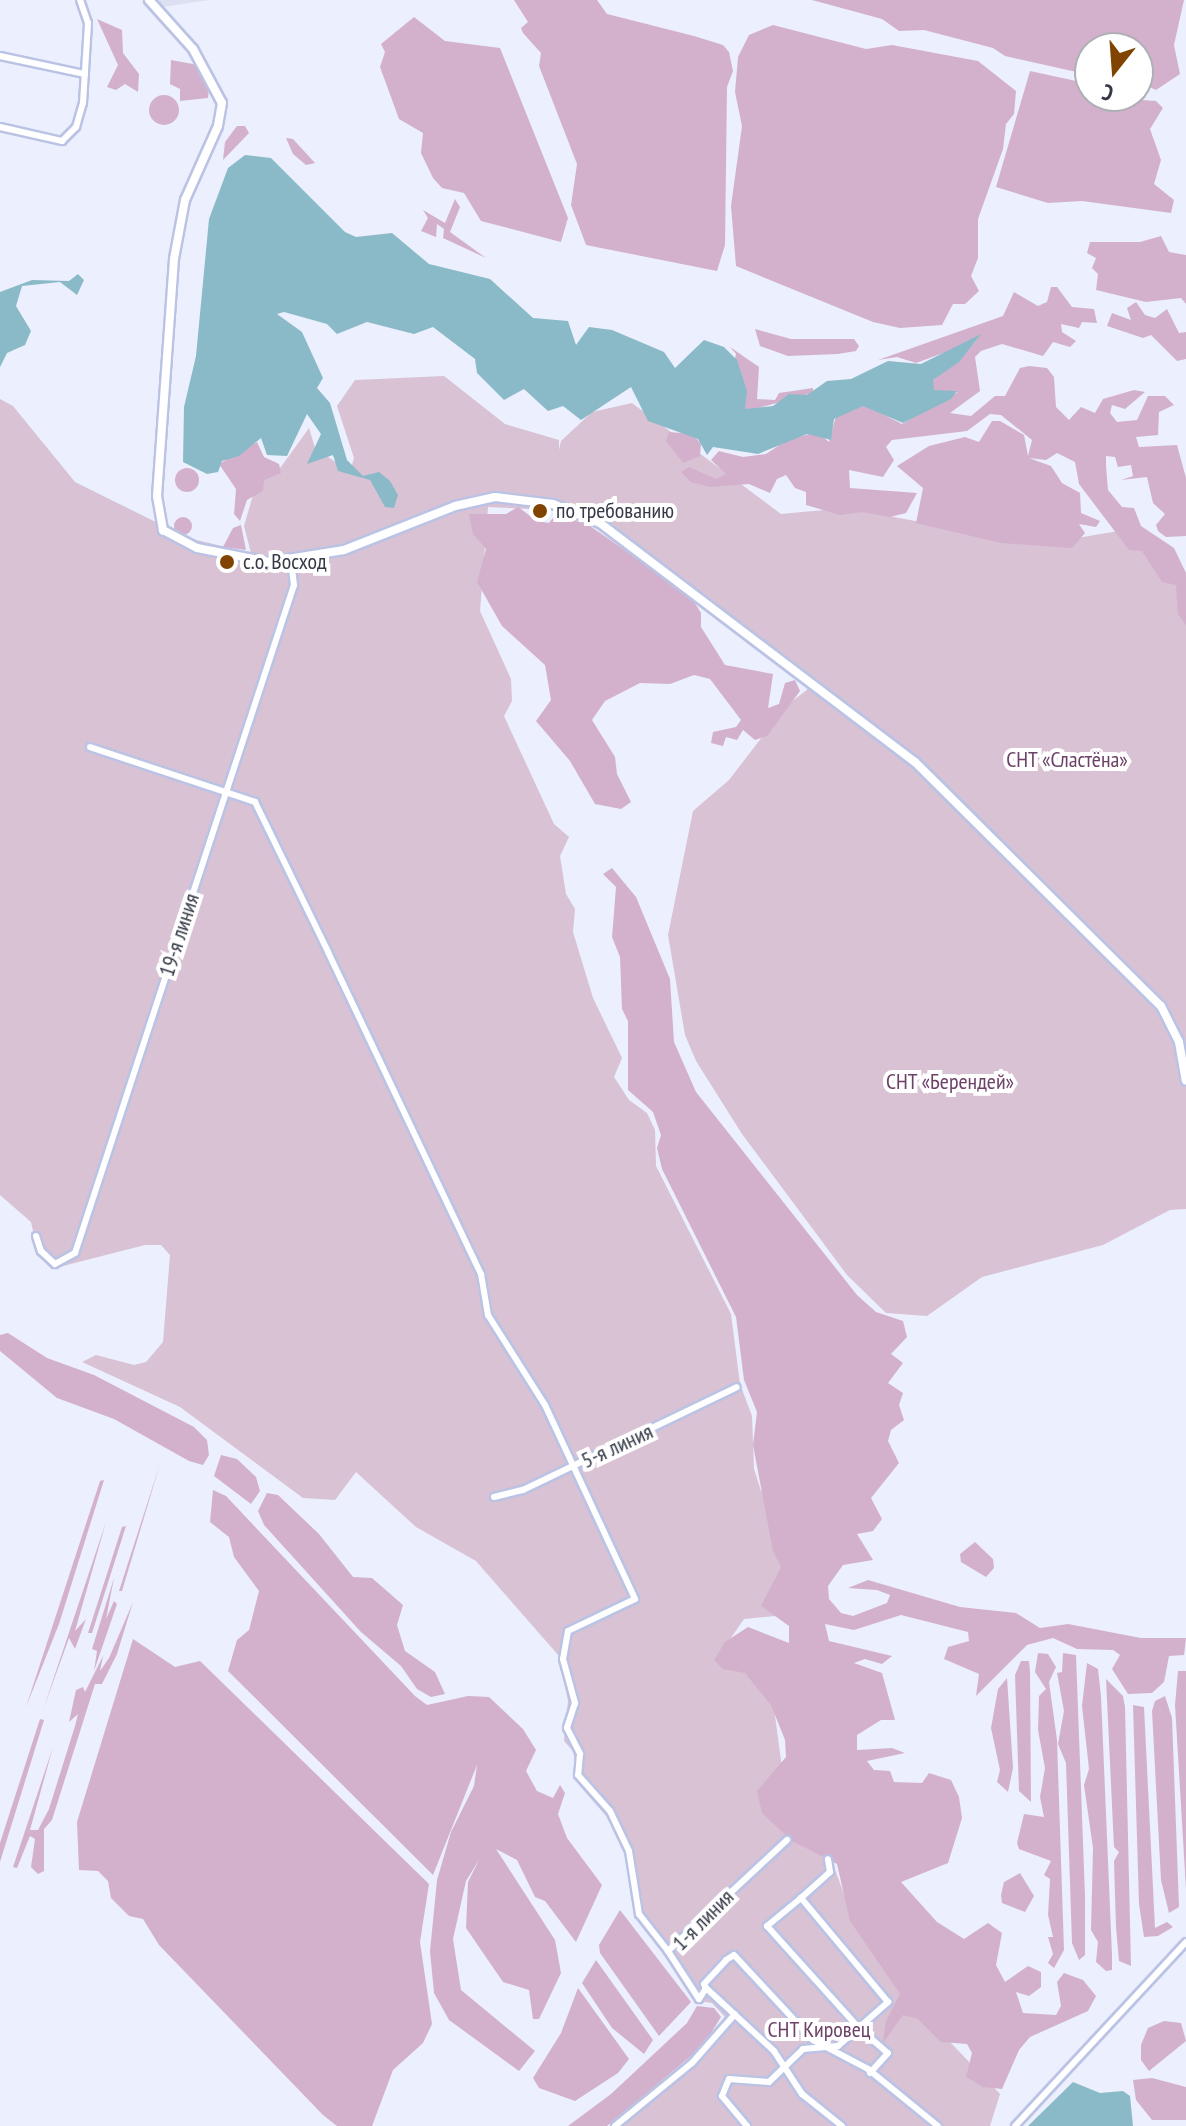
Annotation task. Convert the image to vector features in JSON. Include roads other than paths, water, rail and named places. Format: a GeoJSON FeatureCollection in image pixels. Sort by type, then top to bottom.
{"type":"FeatureCollection","features":[{"type":"Feature","properties":{"kind":"street"},"geometry":{"type":"LineString","coordinates":[[0,139],[1,128],[49,140],[69,138],[83,103],[88,23],[80,0]]}},
{"type":"Feature","properties":{"kind":"street"},"geometry":{"type":"LineString","coordinates":[[149,0],[193,49],[222,103],[179,227],[157,496],[163,530],[197,548],[250,561],[291,561],[344,550],[455,506],[495,497],[553,504],[600,523],[915,762],[1161,1006],[1179,1042],[1186,1080]]}},
{"type":"Feature","properties":{"kind":"street"},"geometry":{"type":"LineString","coordinates":[[0,56],[85,74]]}},
{"type":"Feature","properties":{"kind":"street","name":"19-я линия"},"geometry":{"type":"LineString","coordinates":[[36,1236],[41,1251],[55,1264],[75,1253],[294,585],[291,561]]}},
{"type":"Feature","properties":{"kind":"street"},"geometry":{"type":"LineString","coordinates":[[90,747],[255,802],[481,1274],[488,1315],[545,1405],[635,1599],[568,1631],[563,1659],[575,1703],[567,1728],[580,1754],[578,1775],[610,1811],[629,1851],[639,1914],[668,1951]]}},
{"type":"Feature","properties":{"kind":"street","name":"5-я линия"},"geometry":{"type":"LineString","coordinates":[[494,1497],[572,1467],[737,1387]]}},
{"type":"Feature","properties":{"kind":"street","name":"1-я линия"},"geometry":{"type":"LineString","coordinates":[[706,1988],[699,1999],[668,1951],[787,1840]]}},
{"type":"Feature","properties":{"kind":"street"},"geometry":{"type":"LineString","coordinates":[[828,1859],[830,1872],[767,1926],[859,2028],[888,2053],[870,2073]]}},
{"type":"Feature","properties":{"kind":"street"},"geometry":{"type":"LineString","coordinates":[[747,2126],[722,2096],[729,2079],[760,2084],[786,2068],[803,2049],[829,2048],[859,2028],[888,2002],[801,1898]]}},
{"type":"Feature","properties":{"kind":"street"},"geometry":{"type":"LineString","coordinates":[[1015,2126],[1186,1942]]}},
{"type":"Feature","properties":{"kind":"street"},"geometry":{"type":"LineString","coordinates":[[842,2126],[802,2094],[786,2068],[706,1988],[704,1984],[734,1955],[813,2040],[870,2073],[938,2126]]}},
{"type":"Feature","properties":{"kind":"street"},"geometry":{"type":"LineString","coordinates":[[615,2126],[692,2063],[735,2014]]}},
{"type":"Feature","properties":{"kind":"water"},"geometry":{"type":"Polygon","coordinates":[[[245,155],[271,158],[345,232],[356,237],[392,233],[429,264],[490,279],[533,318],[568,321],[576,345],[589,327],[612,330],[664,352],[675,368],[704,340],[724,347],[737,360],[747,391],[745,409],[773,406],[789,394],[807,395],[827,381],[851,379],[888,361],[921,364],[981,334],[959,362],[933,380],[934,390],[957,391],[951,399],[903,423],[863,406],[834,419],[831,440],[807,434],[758,454],[713,447],[707,455],[698,439],[648,421],[631,387],[581,420],[563,406],[548,411],[524,389],[504,400],[477,373],[475,359],[433,327],[414,334],[367,322],[337,334],[327,324],[284,312],[277,314],[302,332],[323,378],[317,388],[330,403],[347,460],[363,476],[379,472],[390,481],[398,495],[394,508],[385,507],[370,480],[338,471],[333,455],[307,464],[321,434],[307,414],[287,456],[267,455],[261,438],[239,456],[222,461],[218,472],[207,474],[183,462],[184,407],[196,356],[209,219],[228,168],[245,155]]]}},
{"type":"Feature","properties":{"kind":"water"},"geometry":{"type":"Polygon","coordinates":[[[78,274],[84,280],[77,295],[60,282],[22,286],[16,306],[31,331],[25,345],[7,353],[0,367],[0,292],[32,280],[69,281],[78,274]]]}},
{"type":"Feature","properties":{"kind":"water"},"geometry":{"type":"Polygon","coordinates":[[[1073,2082],[1100,2093],[1123,2091],[1130,2096],[1133,2126],[1028,2126],[1073,2082]]]}},
{"type":"Feature","properties":{"kind":"place","name":"по требованию"},"geometry":{"type":"Point","coordinates":[540,511]}},
{"type":"Feature","properties":{"kind":"place","name":"с.о. Восход"},"geometry":{"type":"Point","coordinates":[227,562]}},
{"type":"Feature","properties":{"kind":"park label","name":"СНТ «Сластёна»"},"geometry":{"type":"Point","coordinates":[1067,760]}},
{"type":"Feature","properties":{"kind":"park label","name":"СНТ «Берендей»"},"geometry":{"type":"Point","coordinates":[950,1082]}},
{"type":"Feature","properties":{"kind":"park label","name":"СНТ Кировец"},"geometry":{"type":"Point","coordinates":[819,2030]}}]}
